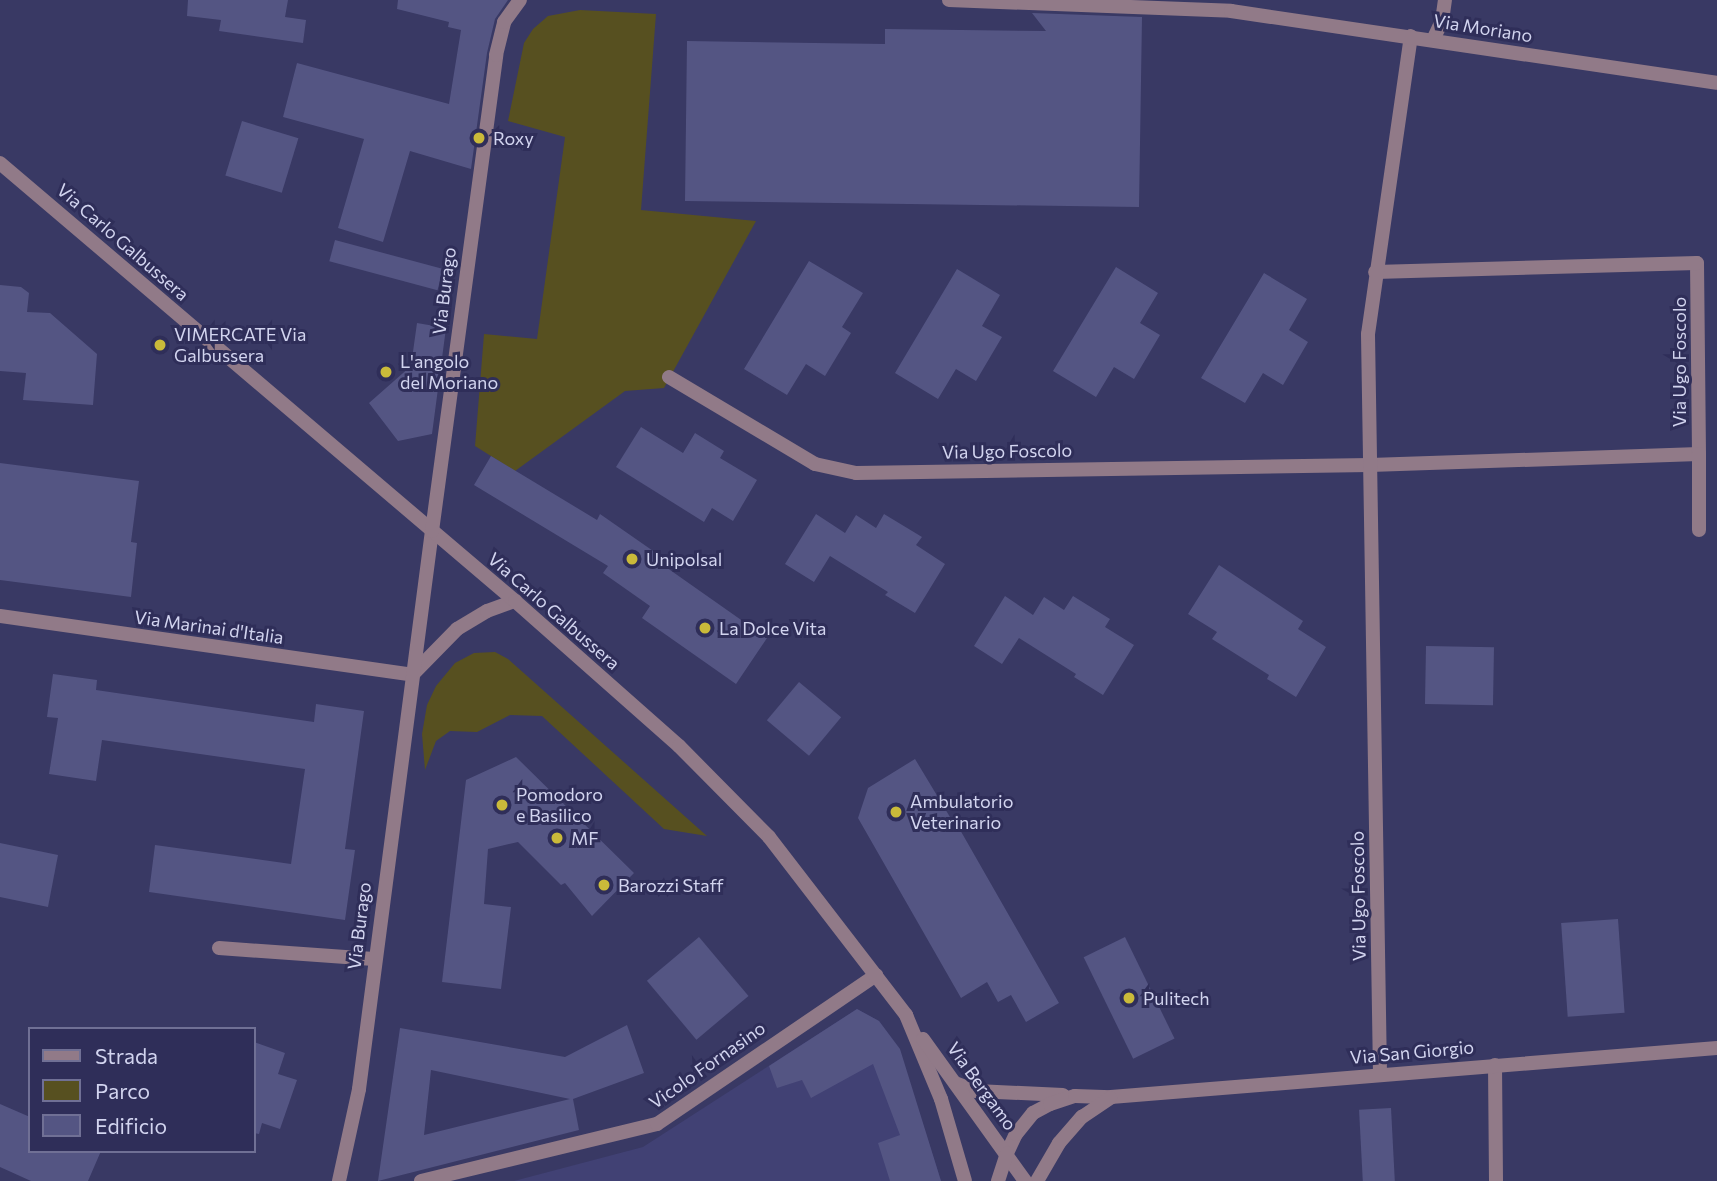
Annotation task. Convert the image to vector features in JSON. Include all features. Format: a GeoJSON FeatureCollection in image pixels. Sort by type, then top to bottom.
{"type":"FeatureCollection","features":[{"type":"Feature","properties":{"kind":"street","name":"Via Burago"},"geometry":{"type":"LineString","coordinates":[[340,1181],[359,1089],[373,959],[496,55],[504,22],[520,0]]}},
{"type":"Feature","properties":{"kind":"street","name":"Via Moriano"},"geometry":{"type":"LineString","coordinates":[[949,0],[1231,11],[1717,83]]}},
{"type":"Feature","properties":{"kind":"street"},"geometry":{"type":"LineString","coordinates":[[1433,40],[1441,22],[1445,0]]}},
{"type":"Feature","properties":{"kind":"street","name":"Via Ugo Foscolo"},"geometry":{"type":"LineString","coordinates":[[1380,1074],[1368,334],[1411,37]]}},
{"type":"Feature","properties":{"kind":"street","name":"Via Carlo Galbussera"},"geometry":{"type":"LineString","coordinates":[[0,163],[514,601],[679,746],[769,837],[906,1015],[941,1099],[965,1181]]}},
{"type":"Feature","properties":{"kind":"street","name":"Via Ugo Foscolo"},"geometry":{"type":"LineString","coordinates":[[669,377],[815,464],[856,472],[1370,466],[1699,454],[1697,263],[1375,272]]}},
{"type":"Feature","properties":{"kind":"street"},"geometry":{"type":"LineString","coordinates":[[1699,454],[1699,530]]}},
{"type":"Feature","properties":{"kind":"street"},"geometry":{"type":"LineString","coordinates":[[412,675],[457,629],[487,611],[514,601]]}},
{"type":"Feature","properties":{"kind":"street","name":"Via Marinai d'Italia"},"geometry":{"type":"LineString","coordinates":[[0,616],[412,675]]}},
{"type":"Feature","properties":{"kind":"street"},"geometry":{"type":"LineString","coordinates":[[219,948],[373,959]]}},
{"type":"Feature","properties":{"kind":"street","name":"Vicolo Fornasino"},"geometry":{"type":"LineString","coordinates":[[421,1181],[657,1124],[876,975]]}},
{"type":"Feature","properties":{"kind":"street","name":"Via Bergamo"},"geometry":{"type":"LineString","coordinates":[[906,1015],[1025,1181]]}},
{"type":"Feature","properties":{"kind":"street","name":"Via San Giorgio"},"geometry":{"type":"LineString","coordinates":[[955,1083],[976,1091],[998,1093],[1111,1097],[1717,1048]]}},
{"type":"Feature","properties":{"kind":"street"},"geometry":{"type":"LineString","coordinates":[[1495,1065],[1496,1181]]}},
{"type":"Feature","properties":{"kind":"street","name":"Via San Giorgio"},"geometry":{"type":"LineString","coordinates":[[1007,1153],[1033,1114],[1050,1104],[1075,1096]]}},
{"type":"Feature","properties":{"kind":"street","name":"Via San Giorgio"},"geometry":{"type":"LineString","coordinates":[[1037,1181],[1059,1143],[1082,1117],[1111,1097]]}},
{"type":"Feature","properties":{"kind":"street"},"geometry":{"type":"LineString","coordinates":[[998,1181],[1007,1153]]}},
{"type":"Feature","properties":{"kind":"shaded area"},"geometry":{"type":"Polygon","coordinates":[[[857,1009],[879,1021],[899,1049],[941,1181],[514,1181],[643,1147],[857,1009]]]}},
{"type":"Feature","properties":{"kind":"green space"},"geometry":{"type":"Polygon","coordinates":[[[580,10],[656,14],[641,210],[756,221],[664,388],[625,391],[515,471],[475,446],[484,334],[537,339],[565,137],[508,121],[524,43],[533,29],[548,16],[580,10]]]}},
{"type":"Feature","properties":{"kind":"green space"},"geometry":{"type":"Polygon","coordinates":[[[495,652],[508,659],[707,836],[664,829],[542,716],[510,715],[477,732],[450,731],[436,741],[425,770],[422,734],[427,705],[436,686],[455,663],[474,653],[495,652]]]}},
{"type":"Feature","properties":{"kind":"building"},"geometry":{"type":"Polygon","coordinates":[[[188,0],[288,0],[285,17],[306,20],[303,43],[219,31],[221,20],[187,16],[188,0]]]}},
{"type":"Feature","properties":{"kind":"building"},"geometry":{"type":"Polygon","coordinates":[[[398,0],[508,0],[495,19],[487,53],[471,169],[410,151],[383,242],[338,228],[364,139],[283,117],[297,63],[449,104],[461,30],[448,27],[449,22],[397,9],[398,0]]]}},
{"type":"Feature","properties":{"kind":"building"},"geometry":{"type":"Polygon","coordinates":[[[1032,13],[1142,17],[1139,207],[685,201],[687,41],[885,44],[885,29],[1046,31],[1032,13]]]}},
{"type":"Feature","properties":{"kind":"building"},"geometry":{"type":"Polygon","coordinates":[[[242,121],[298,138],[282,193],[225,176],[242,121]]]}},
{"type":"Feature","properties":{"kind":"building"},"geometry":{"type":"Polygon","coordinates":[[[335,240],[443,269],[437,290],[329,261],[335,240]]]}},
{"type":"Feature","properties":{"kind":"building"},"geometry":{"type":"Polygon","coordinates":[[[809,261],[863,293],[842,327],[851,333],[825,376],[806,364],[787,395],[744,369],[809,261]]]}},
{"type":"Feature","properties":{"kind":"building"},"geometry":{"type":"Polygon","coordinates":[[[1116,267],[1158,293],[1140,323],[1160,335],[1134,379],[1114,367],[1096,397],[1053,371],[1116,267]]]}},
{"type":"Feature","properties":{"kind":"building"},"geometry":{"type":"Polygon","coordinates":[[[957,269],[1000,295],[982,326],[1002,337],[976,381],[956,369],[938,399],[895,373],[957,269]]]}},
{"type":"Feature","properties":{"kind":"building"},"geometry":{"type":"Polygon","coordinates":[[[1264,273],[1307,299],[1289,330],[1308,342],[1283,385],[1263,373],[1245,403],[1201,378],[1264,273]]]}},
{"type":"Feature","properties":{"kind":"building"},"geometry":{"type":"Polygon","coordinates":[[[0,285],[21,287],[29,293],[27,312],[50,313],[97,354],[93,405],[23,400],[26,373],[0,371],[0,285]]]}},
{"type":"Feature","properties":{"kind":"building"},"geometry":{"type":"Polygon","coordinates":[[[417,323],[446,328],[432,434],[398,441],[369,403],[411,366],[417,323]]]}},
{"type":"Feature","properties":{"kind":"building"},"geometry":{"type":"Polygon","coordinates":[[[641,427],[683,453],[695,433],[724,451],[720,458],[757,480],[733,521],[712,508],[704,522],[616,467],[641,427]]]}},
{"type":"Feature","properties":{"kind":"building"},"geometry":{"type":"Polygon","coordinates":[[[491,456],[597,520],[600,514],[656,553],[653,558],[767,638],[736,684],[642,618],[650,606],[603,573],[608,566],[474,485],[491,456]]]}},
{"type":"Feature","properties":{"kind":"building"},"geometry":{"type":"Polygon","coordinates":[[[0,463],[139,481],[131,542],[137,543],[131,597],[0,580],[0,463]]]}},
{"type":"Feature","properties":{"kind":"building"},"geometry":{"type":"Polygon","coordinates":[[[816,514],[845,533],[856,515],[876,528],[884,514],[922,537],[916,545],[945,564],[915,613],[885,595],[888,592],[830,556],[814,582],[785,564],[816,514]]]}},
{"type":"Feature","properties":{"kind":"building"},"geometry":{"type":"Polygon","coordinates":[[[1219,565],[1303,621],[1298,629],[1326,647],[1296,697],[1267,679],[1269,675],[1212,639],[1217,632],[1188,614],[1219,565]]]}},
{"type":"Feature","properties":{"kind":"building"},"geometry":{"type":"Polygon","coordinates":[[[1005,596],[1033,615],[1044,597],[1064,610],[1073,596],[1110,619],[1105,627],[1134,645],[1103,695],[1074,677],[1076,674],[1019,638],[1002,664],[974,646],[1005,596]]]}},
{"type":"Feature","properties":{"kind":"building"},"geometry":{"type":"Polygon","coordinates":[[[1426,646],[1494,647],[1493,705],[1425,704],[1426,646]]]}},
{"type":"Feature","properties":{"kind":"building"},"geometry":{"type":"Polygon","coordinates":[[[53,674],[97,680],[96,690],[314,722],[316,704],[364,711],[345,849],[355,850],[345,920],[149,892],[155,845],[291,864],[305,769],[102,740],[96,781],[49,774],[58,718],[47,717],[53,674]]]}},
{"type":"Feature","properties":{"kind":"building"},"geometry":{"type":"Polygon","coordinates":[[[799,682],[841,717],[809,756],[767,720],[799,682]]]}},
{"type":"Feature","properties":{"kind":"building"},"geometry":{"type":"Polygon","coordinates":[[[516,757],[634,873],[592,916],[565,883],[561,885],[518,842],[488,849],[484,904],[511,907],[501,989],[442,982],[466,780],[516,757]]]}},
{"type":"Feature","properties":{"kind":"building"},"geometry":{"type":"Polygon","coordinates":[[[915,759],[953,822],[955,821],[1059,1003],[1026,1022],[1011,995],[998,1002],[987,982],[961,998],[858,818],[868,788],[915,759]]]}},
{"type":"Feature","properties":{"kind":"building"},"geometry":{"type":"Polygon","coordinates":[[[0,843],[58,855],[48,907],[0,897],[0,843]]]}},
{"type":"Feature","properties":{"kind":"building"},"geometry":{"type":"Polygon","coordinates":[[[1618,919],[1625,1013],[1568,1017],[1561,923],[1618,919]]]}},
{"type":"Feature","properties":{"kind":"building"},"geometry":{"type":"Polygon","coordinates":[[[699,937],[748,996],[696,1040],[647,981],[699,937]]]}},
{"type":"Feature","properties":{"kind":"building","name":"Pulitech"},"geometry":{"type":"Polygon","coordinates":[[[1125,937],[1175,1039],[1133,1059],[1084,957],[1125,937]]]}},
{"type":"Feature","properties":{"kind":"building"},"geometry":{"type":"Polygon","coordinates":[[[857,1009],[879,1021],[900,1049],[941,1181],[890,1181],[878,1143],[900,1135],[873,1064],[811,1098],[802,1080],[777,1088],[769,1066],[857,1009]]]}},
{"type":"Feature","properties":{"kind":"building"},"geometry":{"type":"Polygon","coordinates":[[[627,1025],[644,1073],[573,1099],[579,1130],[378,1181],[400,1028],[565,1057],[627,1025]],[[431,1070],[424,1135],[570,1099],[431,1070]]]}},
{"type":"Feature","properties":{"kind":"building"},"geometry":{"type":"Polygon","coordinates":[[[256,1043],[285,1053],[278,1074],[297,1080],[280,1129],[262,1123],[259,1134],[256,1133],[256,1043]]]}},
{"type":"Feature","properties":{"kind":"building"},"geometry":{"type":"Polygon","coordinates":[[[0,1104],[28,1116],[28,1153],[100,1153],[88,1181],[31,1181],[0,1167],[0,1104]]]}},
{"type":"Feature","properties":{"kind":"building"},"geometry":{"type":"Polygon","coordinates":[[[1391,1108],[1395,1181],[1363,1181],[1359,1110],[1391,1108]]]}},
{"type":"Feature","properties":{"kind":"place","name":"Roxy"},"geometry":{"type":"Point","coordinates":[479,138]}},
{"type":"Feature","properties":{"kind":"place","name":"VIMERCATE Via Galbussera"},"geometry":{"type":"Point","coordinates":[160,345]}},
{"type":"Feature","properties":{"kind":"place","name":"L'angolo del Moriano"},"geometry":{"type":"Point","coordinates":[386,372]}},
{"type":"Feature","properties":{"kind":"place","name":"Unipolsal"},"geometry":{"type":"Point","coordinates":[632,559]}},
{"type":"Feature","properties":{"kind":"place","name":"La Dolce Vita"},"geometry":{"type":"Point","coordinates":[705,628]}},
{"type":"Feature","properties":{"kind":"place","name":"Pomodoro e Basilico"},"geometry":{"type":"Point","coordinates":[502,805]}},
{"type":"Feature","properties":{"kind":"place","name":"Ambulatorio Veterinario"},"geometry":{"type":"Point","coordinates":[896,812]}},
{"type":"Feature","properties":{"kind":"place","name":"MF"},"geometry":{"type":"Point","coordinates":[557,838]}},
{"type":"Feature","properties":{"kind":"place","name":"Barozzi Staff"},"geometry":{"type":"Point","coordinates":[604,885]}},
{"type":"Feature","properties":{"kind":"place","name":"Pulitech"},"geometry":{"type":"Point","coordinates":[1129,998]}}]}
